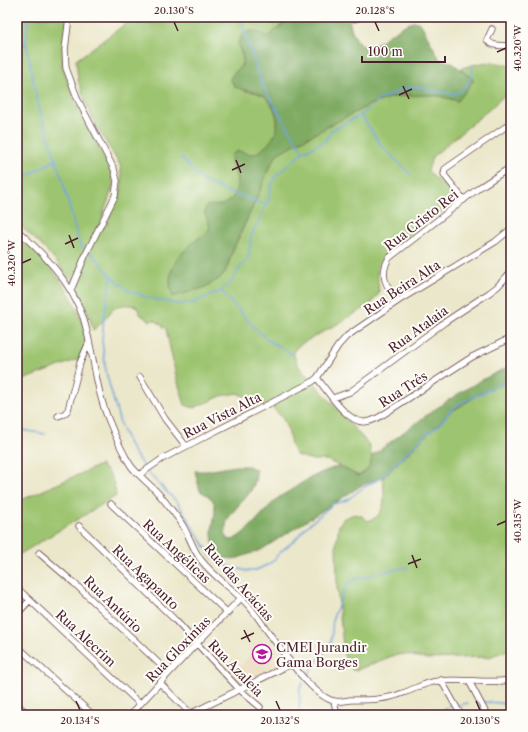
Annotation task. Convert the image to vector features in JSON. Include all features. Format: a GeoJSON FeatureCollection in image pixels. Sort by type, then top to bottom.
{"type":"FeatureCollection","features":[{"type":"Feature","properties":{"kind":"street"},"geometry":{"type":"LineString","coordinates":[[69,17],[65,50],[66,68],[78,100],[111,162],[117,181],[114,196],[86,254],[71,290]]}},
{"type":"Feature","properties":{"kind":"street"},"geometry":{"type":"LineString","coordinates":[[356,19],[362,17]]}},
{"type":"Feature","properties":{"kind":"street"},"geometry":{"type":"LineString","coordinates":[[492,29],[487,40],[488,43],[494,45],[510,45]]}},
{"type":"Feature","properties":{"kind":"street"},"geometry":{"type":"LineString","coordinates":[[464,200],[445,176],[445,169],[511,123]]}},
{"type":"Feature","properties":{"kind":"street","name":"Rua Cristo Rei"},"geometry":{"type":"LineString","coordinates":[[398,301],[388,289],[385,279],[384,266],[389,258],[480,188],[511,167]]}},
{"type":"Feature","properties":{"kind":"street"},"geometry":{"type":"LineString","coordinates":[[505,171],[511,180]]}},
{"type":"Feature","properties":{"kind":"street","name":"Rua das Acácias"},"geometry":{"type":"LineString","coordinates":[[17,230],[54,266],[71,290],[82,316],[101,399],[124,454],[139,475],[155,490],[182,522],[201,560],[241,598],[257,616],[291,664],[310,684],[322,694],[334,701]]}},
{"type":"Feature","properties":{"kind":"street","name":"Rua Beira Alta"},"geometry":{"type":"LineString","coordinates":[[317,378],[331,354],[347,336],[398,301],[495,242],[511,230]]}},
{"type":"Feature","properties":{"kind":"street","name":"Rua Atalaia"},"geometry":{"type":"LineString","coordinates":[[333,398],[350,392],[445,322],[489,293],[511,272]]}},
{"type":"Feature","properties":{"kind":"street","name":"Rua Três"},"geometry":{"type":"LineString","coordinates":[[317,378],[346,413],[361,422],[372,420],[381,416],[472,357],[511,338]]}},
{"type":"Feature","properties":{"kind":"street"},"geometry":{"type":"LineString","coordinates":[[58,416],[64,414],[68,410],[80,363],[89,342]]}},
{"type":"Feature","properties":{"kind":"street"},"geometry":{"type":"LineString","coordinates":[[140,377],[165,419],[186,446]]}},
{"type":"Feature","properties":{"kind":"street","name":"Rua Vista Alta"},"geometry":{"type":"LineString","coordinates":[[139,475],[162,459],[312,382],[317,378]]}},
{"type":"Feature","properties":{"kind":"street","name":"Rua Angélicas"},"geometry":{"type":"LineString","coordinates":[[111,504],[228,613]]}},
{"type":"Feature","properties":{"kind":"street","name":"Rua Agapanto"},"geometry":{"type":"LineString","coordinates":[[79,526],[197,643]]}},
{"type":"Feature","properties":{"kind":"street","name":"Rua Antúrio"},"geometry":{"type":"LineString","coordinates":[[39,553],[74,583],[169,674]]}},
{"type":"Feature","properties":{"kind":"street","name":"Rua Alecrim"},"geometry":{"type":"LineString","coordinates":[[17,588],[140,704]]}},
{"type":"Feature","properties":{"kind":"street","name":"Rua Gloxínias"},"geometry":{"type":"LineString","coordinates":[[131,715],[197,643],[241,598]]}},
{"type":"Feature","properties":{"kind":"street"},"geometry":{"type":"LineString","coordinates":[[17,614],[30,600]]}},
{"type":"Feature","properties":{"kind":"street","name":"Rua Azaleia"},"geometry":{"type":"LineString","coordinates":[[197,643],[240,690],[260,707]]}},
{"type":"Feature","properties":{"kind":"street"},"geometry":{"type":"LineString","coordinates":[[17,646],[93,715]]}},
{"type":"Feature","properties":{"kind":"street"},"geometry":{"type":"LineString","coordinates":[[160,684],[191,715],[291,664]]}},
{"type":"Feature","properties":{"kind":"street"},"geometry":{"type":"LineString","coordinates":[[441,680],[461,715]]}},
{"type":"Feature","properties":{"kind":"street"},"geometry":{"type":"LineString","coordinates":[[337,715],[334,701],[376,700],[388,698],[428,683],[441,680],[498,682],[511,680]]}},
{"type":"Feature","properties":{"kind":"street"},"geometry":{"type":"LineString","coordinates":[[469,681],[487,715]]}},
{"type":"Feature","properties":{"kind":"street"},"geometry":{"type":"LineString","coordinates":[[17,704],[28,715]]}},
{"type":"Feature","properties":{"kind":"shaded area","name":"CMEI Jurandir Gama Borges"},"geometry":{"type":"Polygon","coordinates":[[[263,642],[282,667],[238,686],[230,677],[263,642]]]}},
{"type":"Feature","properties":{"kind":"green space"},"geometry":{"type":"Polygon","coordinates":[[[17,17],[68,17],[62,54],[63,68],[77,106],[112,173],[113,187],[102,217],[108,225],[110,215],[121,190],[122,181],[120,165],[95,124],[85,101],[78,80],[76,60],[135,17],[292,17],[267,37],[238,45],[242,61],[240,67],[233,74],[244,91],[260,94],[269,101],[275,111],[277,126],[274,136],[263,149],[253,154],[243,152],[231,158],[237,182],[236,193],[233,198],[225,204],[204,212],[210,227],[208,231],[205,235],[198,238],[178,258],[203,288],[219,279],[225,273],[234,248],[269,168],[278,153],[369,105],[392,97],[423,95],[439,96],[458,101],[470,76],[460,69],[485,63],[498,63],[511,67],[511,89],[492,107],[432,157],[428,171],[452,192],[454,202],[448,208],[434,216],[381,260],[377,270],[379,293],[370,305],[299,345],[293,352],[297,363],[303,372],[369,445],[371,464],[367,470],[358,476],[327,460],[313,460],[296,455],[291,445],[289,433],[283,419],[274,409],[237,393],[221,396],[194,408],[185,405],[176,376],[166,329],[155,320],[150,321],[141,315],[136,306],[127,305],[116,308],[93,330],[82,299],[64,270],[41,245],[17,223],[17,17]]]}},
{"type":"Feature","properties":{"kind":"green space"},"geometry":{"type":"Polygon","coordinates":[[[292,17],[349,17],[353,33],[362,46],[373,46],[403,26],[415,21],[421,24],[440,60],[451,62],[474,80],[458,101],[439,96],[423,95],[392,97],[369,105],[278,153],[269,168],[234,247],[225,273],[219,279],[203,288],[173,297],[170,280],[171,273],[177,259],[188,247],[205,234],[210,227],[205,213],[205,208],[207,205],[225,204],[232,199],[236,192],[237,179],[232,163],[232,154],[238,151],[247,154],[255,154],[269,143],[277,130],[275,112],[268,99],[258,93],[235,87],[230,79],[241,67],[243,62],[243,56],[238,44],[239,41],[244,34],[251,31],[259,32],[267,37],[292,17]]]}},
{"type":"Feature","properties":{"kind":"green space"},"geometry":{"type":"Polygon","coordinates":[[[17,234],[45,261],[68,292],[75,304],[83,324],[87,341],[79,359],[17,382],[17,234]]]}},
{"type":"Feature","properties":{"kind":"green space"},"geometry":{"type":"Polygon","coordinates":[[[511,366],[511,380],[478,395],[452,411],[383,477],[362,485],[261,550],[235,559],[217,555],[212,536],[215,512],[214,504],[207,495],[200,491],[195,471],[206,471],[236,466],[249,466],[256,470],[255,479],[250,492],[231,514],[227,521],[225,533],[228,539],[233,540],[252,525],[278,498],[303,482],[327,470],[340,466],[358,476],[368,468],[372,456],[438,407],[456,395],[511,366]]]}},
{"type":"Feature","properties":{"kind":"green space"},"geometry":{"type":"Polygon","coordinates":[[[511,380],[511,646],[506,651],[489,657],[427,659],[403,654],[392,656],[357,670],[352,670],[344,655],[337,588],[336,545],[339,525],[344,518],[355,514],[362,516],[367,521],[376,517],[380,513],[383,504],[383,477],[452,411],[478,395],[511,380]]]}},
{"type":"Feature","properties":{"kind":"green space"},"geometry":{"type":"Polygon","coordinates":[[[100,465],[112,478],[116,496],[17,556],[17,502],[100,465]]]}},
{"type":"Feature","properties":{"kind":"waterway"},"geometry":{"type":"LineString","coordinates":[[28,17],[26,43],[38,104],[62,179],[79,243],[81,246],[90,251],[113,278],[128,290],[148,298],[178,304],[192,303],[221,291],[232,281],[240,267],[248,259],[251,237],[267,205],[272,183],[276,176],[303,152],[325,141],[332,130],[361,115],[380,99],[407,88],[419,87],[433,91],[455,94],[459,92],[468,83],[473,66]]}},
{"type":"Feature","properties":{"kind":"waterway"},"geometry":{"type":"LineString","coordinates":[[240,17],[259,77],[265,90],[303,152]]}},
{"type":"Feature","properties":{"kind":"waterway"},"geometry":{"type":"LineString","coordinates":[[17,46],[26,43]]}},
{"type":"Feature","properties":{"kind":"waterway"},"geometry":{"type":"LineString","coordinates":[[361,115],[380,144],[411,175]]}},
{"type":"Feature","properties":{"kind":"waterway"},"geometry":{"type":"LineString","coordinates":[[181,157],[193,172],[209,184],[266,205]]}},
{"type":"Feature","properties":{"kind":"waterway"},"geometry":{"type":"LineString","coordinates":[[17,182],[55,160]]}},
{"type":"Feature","properties":{"kind":"waterway"},"geometry":{"type":"LineString","coordinates":[[112,276],[104,316],[102,341],[106,372],[121,427],[131,448],[145,469]]}},
{"type":"Feature","properties":{"kind":"waterway"},"geometry":{"type":"LineString","coordinates":[[221,291],[268,340],[294,355]]}},
{"type":"Feature","properties":{"kind":"waterway"},"geometry":{"type":"LineString","coordinates":[[147,472],[177,502],[210,554],[217,561],[224,565],[247,571],[254,571],[274,560],[280,552],[295,540],[305,528],[333,504],[347,500],[364,487],[379,479],[429,432],[438,426],[455,406],[511,379]]}},
{"type":"Feature","properties":{"kind":"waterway"},"geometry":{"type":"LineString","coordinates":[[17,429],[45,434]]}},
{"type":"Feature","properties":{"kind":"waterway"},"geometry":{"type":"LineString","coordinates":[[306,678],[317,661],[329,648],[331,643],[333,618],[346,586],[352,581],[377,573],[408,567]]}},
{"type":"Feature","properties":{"kind":"waterway"},"geometry":{"type":"LineString","coordinates":[[299,715],[300,688],[303,683]]}},
{"type":"Feature","properties":{"kind":"waterway"},"geometry":{"type":"LineString","coordinates":[[482,702],[501,703],[511,707]]}},
{"type":"Feature","properties":{"kind":"waterway"},"geometry":{"type":"LineString","coordinates":[[459,705],[468,703]]}},
{"type":"Feature","properties":{"kind":"waterway"},"geometry":{"type":"LineString","coordinates":[[431,715],[450,707]]}},
{"type":"Feature","properties":{"kind":"place","name":"CMEI Jurandir Gama Borges"},"geometry":{"type":"Point","coordinates":[262,654]}}]}
